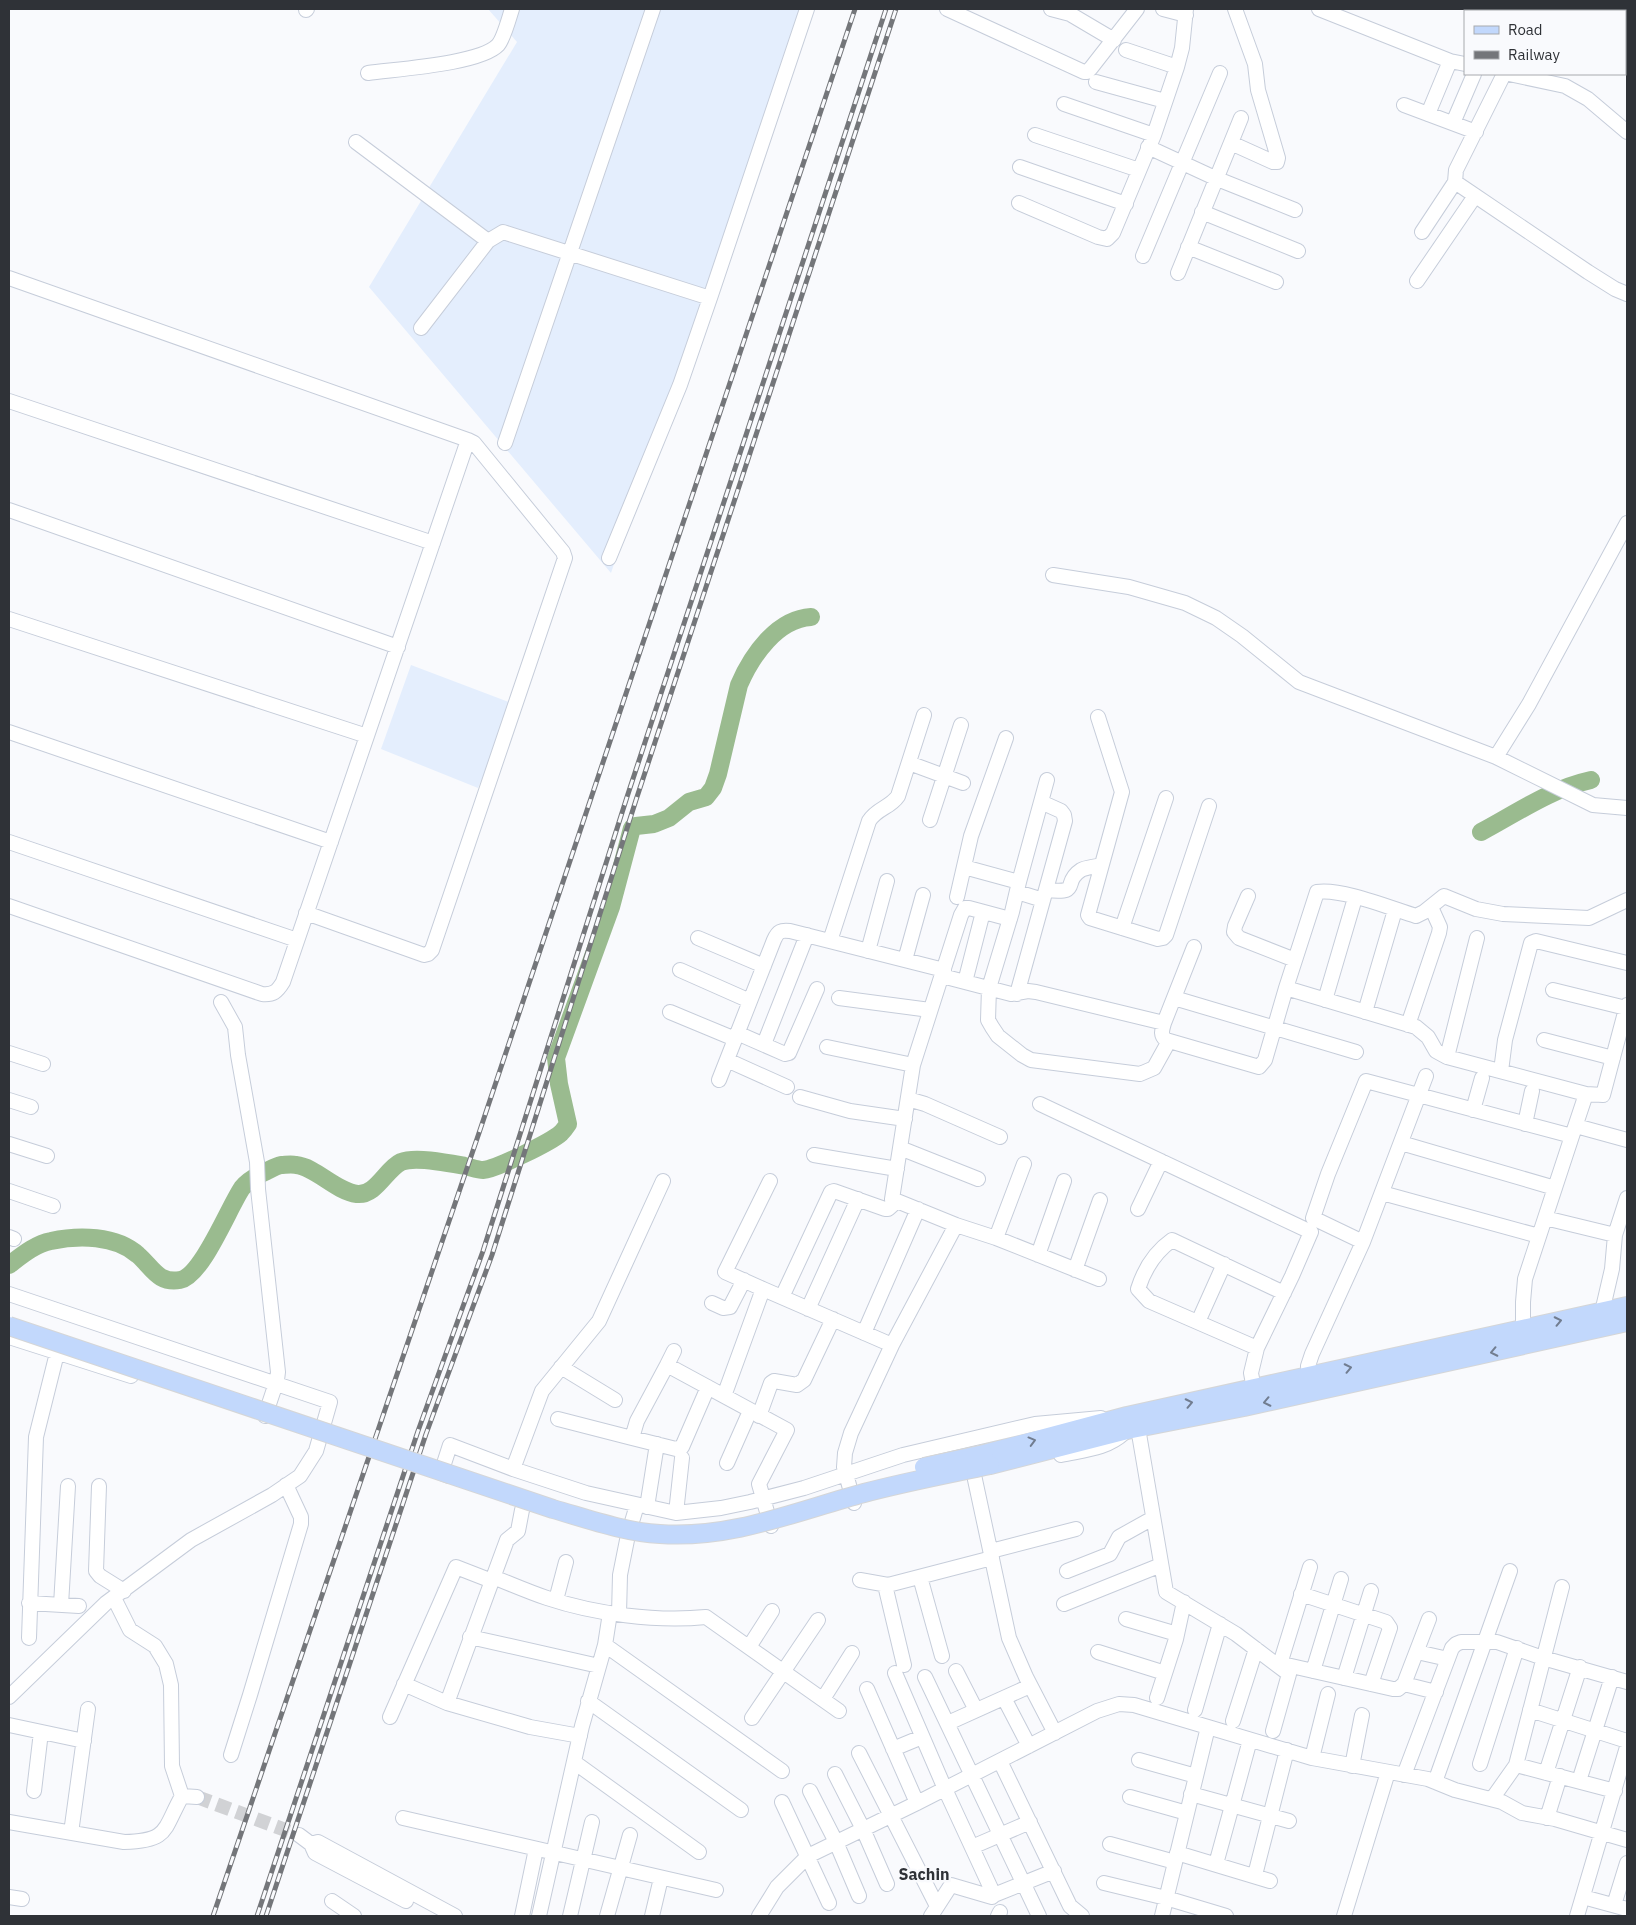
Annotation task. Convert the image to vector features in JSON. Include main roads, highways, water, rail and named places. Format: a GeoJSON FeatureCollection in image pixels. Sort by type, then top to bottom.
{"type":"FeatureCollection","features":[{"type":"Feature","properties":{"kind":"main road"},"geometry":{"type":"LineString","coordinates":[[9,1326],[553,1509],[617,1527],[659,1534],[684,1535],[759,1524],[987,1459],[1132,1424],[1429,1358],[1523,1335],[1627,1306]]}},
{"type":"Feature","properties":{"kind":"main road"},"geometry":{"type":"LineString","coordinates":[[9,1314],[576,1507],[643,1524],[676,1527],[727,1523],[753,1518],[868,1481],[987,1459]]}},
{"type":"Feature","properties":{"kind":"main road"},"geometry":{"type":"LineString","coordinates":[[1523,1335],[1627,1322]]}},
{"type":"Feature","properties":{"kind":"main road"},"geometry":{"type":"LineString","coordinates":[[1132,1424],[1254,1388],[1292,1388],[1309,1376],[1429,1358]]}},
{"type":"Feature","properties":{"kind":"waterway"},"geometry":{"type":"LineString","coordinates":[[9,1265],[29,1251],[45,1243],[62,1239],[96,1238],[108,1240],[129,1248],[156,1274],[172,1281],[180,1280],[188,1276],[206,1254],[244,1185],[277,1166],[292,1165],[303,1167],[341,1188],[357,1194],[370,1191],[390,1170],[407,1160],[432,1161],[483,1170],[523,1154],[561,1133],[568,1124],[559,1084],[556,1058],[611,907],[632,828],[654,824],[669,818],[689,802],[706,797],[713,788],[718,774],[739,685],[744,674],[767,640],[777,631],[799,619],[811,617]]}},
{"type":"Feature","properties":{"kind":"waterway"},"geometry":{"type":"LineString","coordinates":[[1481,832],[1548,795],[1591,780]]}},
{"type":"Feature","properties":{"kind":"tunnel"},"geometry":{"type":"LineString","coordinates":[[197,1797],[299,1835]]}},
{"type":"Feature","properties":{"kind":"railway"},"geometry":{"type":"LineString","coordinates":[[213,1916],[480,1130],[855,9]]}},
{"type":"Feature","properties":{"kind":"railway"},"geometry":{"type":"LineString","coordinates":[[257,1916],[418,1431],[483,1251],[627,797],[886,9]]}},
{"type":"Feature","properties":{"kind":"railway"},"geometry":{"type":"LineString","coordinates":[[266,1916],[426,1434],[492,1255],[636,800],[896,9]]}},
{"type":"Feature","properties":{"kind":"district","name":"Sachin"},"geometry":{"type":"Point","coordinates":[924,1874]}}]}
